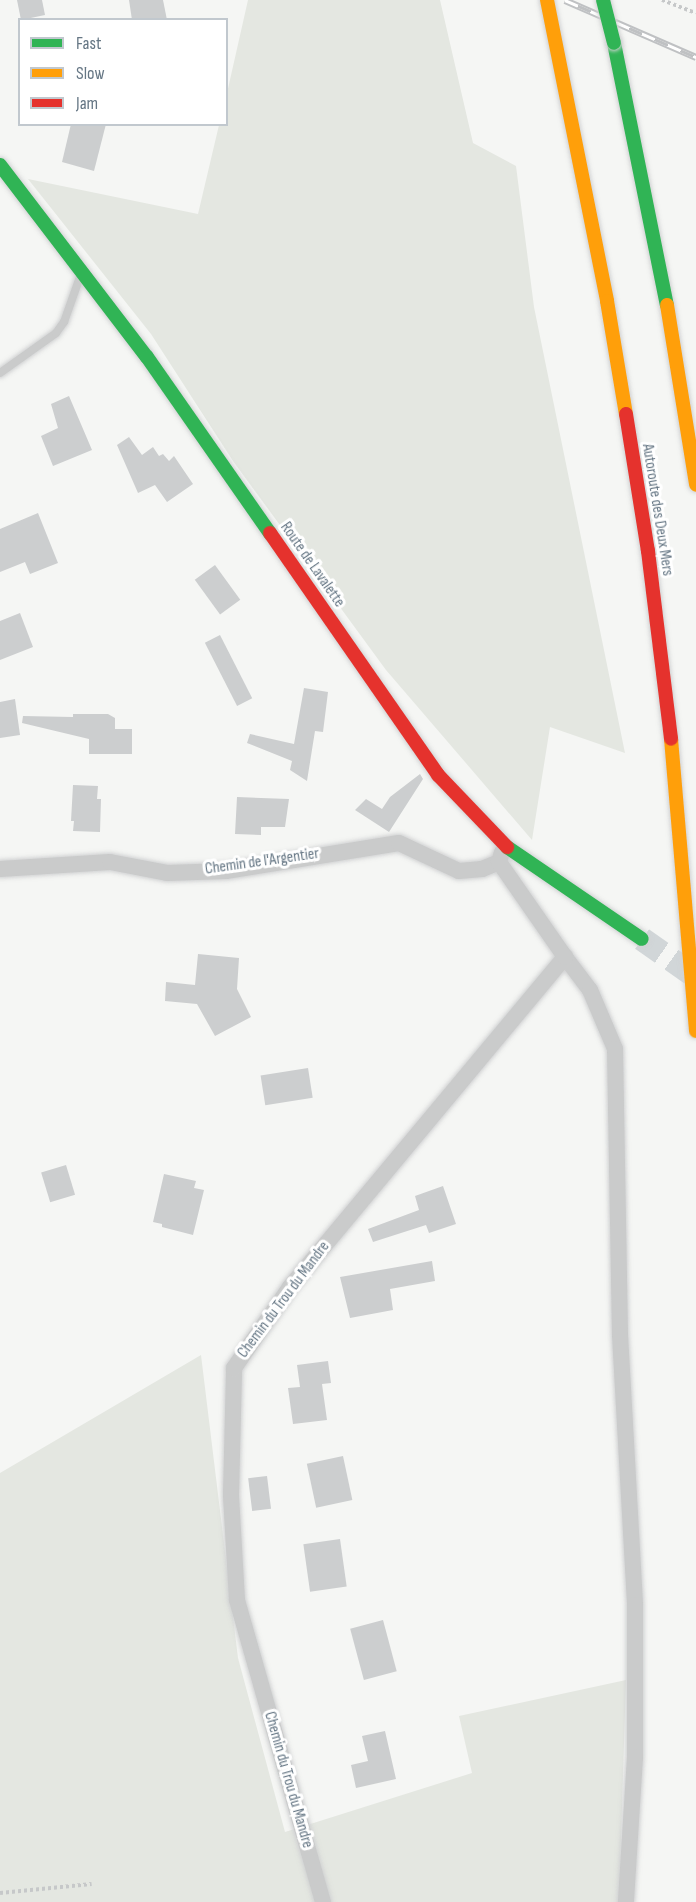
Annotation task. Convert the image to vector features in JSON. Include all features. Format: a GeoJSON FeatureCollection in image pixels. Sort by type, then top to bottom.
{"type":"FeatureCollection","features":[{"type":"Feature","properties":{"kind":"main road","name":"Autoroute des Deux Mers"},"geometry":{"type":"LineString","coordinates":[[547,0],[607,302],[648,551],[674,760],[696,1031]]}},
{"type":"Feature","properties":{"kind":"main road"},"geometry":{"type":"LineString","coordinates":[[603,0],[614,43],[665,292],[696,485]]}},
{"type":"Feature","properties":{"kind":"main road","name":"Route de Lavalette"},"geometry":{"type":"LineString","coordinates":[[0,165],[147,357],[438,775],[503,844],[642,939]]}},
{"type":"Feature","properties":{"kind":"street","name":"Chemin de l'Argentier"},"geometry":{"type":"LineString","coordinates":[[0,869],[110,862],[168,873],[226,871],[375,844],[399,843],[459,871],[482,869],[500,862]]}},
{"type":"Feature","properties":{"kind":"street"},"geometry":{"type":"LineString","coordinates":[[503,844],[500,862],[590,990],[615,1049],[620,1335],[635,1605],[635,1758],[626,1902]]}},
{"type":"Feature","properties":{"kind":"street","name":"Chemin du Trou du Mandre"},"geometry":{"type":"LineString","coordinates":[[323,1902],[237,1600],[231,1495],[234,1368],[290,1287],[565,957]]}},
{"type":"Feature","properties":{"kind":"lane"},"geometry":{"type":"LineString","coordinates":[[0,373],[56,333],[64,322],[77,281],[83,271]]}},
{"type":"Feature","properties":{"kind":"path"},"geometry":{"type":"LineString","coordinates":[[662,0],[696,13]]}},
{"type":"Feature","properties":{"kind":"path"},"geometry":{"type":"LineString","coordinates":[[0,1893],[92,1884]]}},
{"type":"Feature","properties":{"kind":"shaded area"},"geometry":{"type":"Polygon","coordinates":[[[248,0],[440,0],[473,143],[516,166],[534,307],[625,753],[550,727],[532,840],[386,670],[233,461],[151,334],[28,179],[198,214],[219,126],[228,126],[228,89],[248,0]]]}},
{"type":"Feature","properties":{"kind":"shaded area"},"geometry":{"type":"Polygon","coordinates":[[[201,1355],[238,1658],[285,1832],[472,1773],[459,1716],[626,1680],[619,1902],[0,1902],[0,1473],[201,1355]]]}},
{"type":"Feature","properties":{"kind":"building"},"geometry":{"type":"Polygon","coordinates":[[[17,0],[42,0],[45,15],[21,18],[17,0]]]}},
{"type":"Feature","properties":{"kind":"building"},"geometry":{"type":"Polygon","coordinates":[[[129,0],[163,0],[167,18],[132,18],[129,0]]]}},
{"type":"Feature","properties":{"kind":"building"},"geometry":{"type":"Polygon","coordinates":[[[71,126],[105,126],[94,171],[62,162],[71,126]]]}},
{"type":"Feature","properties":{"kind":"building"},"geometry":{"type":"Polygon","coordinates":[[[69,396],[92,450],[53,466],[41,436],[58,428],[51,404],[69,396]]]}},
{"type":"Feature","properties":{"kind":"building"},"geometry":{"type":"Polygon","coordinates":[[[129,437],[142,455],[153,447],[159,456],[163,454],[169,461],[174,456],[193,484],[167,502],[155,485],[138,493],[117,445],[129,437]]]}},
{"type":"Feature","properties":{"kind":"building"},"geometry":{"type":"Polygon","coordinates":[[[38,513],[58,563],[30,574],[25,562],[0,572],[0,529],[38,513]]]}},
{"type":"Feature","properties":{"kind":"building"},"geometry":{"type":"Polygon","coordinates":[[[215,565],[240,600],[220,614],[195,580],[215,565]]]}},
{"type":"Feature","properties":{"kind":"building"},"geometry":{"type":"Polygon","coordinates":[[[20,613],[33,647],[0,660],[0,621],[20,613]]]}},
{"type":"Feature","properties":{"kind":"building"},"geometry":{"type":"Polygon","coordinates":[[[220,635],[252,698],[237,706],[205,643],[220,635]]]}},
{"type":"Feature","properties":{"kind":"building"},"geometry":{"type":"Polygon","coordinates":[[[304,688],[328,692],[323,732],[315,731],[307,781],[290,770],[292,761],[247,743],[250,734],[294,744],[304,688]]]}},
{"type":"Feature","properties":{"kind":"building"},"geometry":{"type":"Polygon","coordinates":[[[15,699],[20,735],[0,738],[0,702],[15,699]]]}},
{"type":"Feature","properties":{"kind":"building"},"geometry":{"type":"Polygon","coordinates":[[[73,714],[108,714],[115,718],[115,729],[132,729],[132,754],[89,754],[89,739],[22,723],[23,716],[73,717],[73,714]]]}},
{"type":"Feature","properties":{"kind":"building"},"geometry":{"type":"Polygon","coordinates":[[[420,774],[423,779],[389,832],[355,810],[366,799],[382,809],[390,797],[420,774]]]}},
{"type":"Feature","properties":{"kind":"building"},"geometry":{"type":"Polygon","coordinates":[[[73,785],[98,786],[97,799],[101,799],[100,832],[73,831],[74,821],[71,821],[73,785]]]}},
{"type":"Feature","properties":{"kind":"building"},"geometry":{"type":"Polygon","coordinates":[[[237,797],[289,799],[285,827],[261,827],[261,835],[235,834],[237,797]]]}},
{"type":"Feature","properties":{"kind":"building"},"geometry":{"type":"Polygon","coordinates":[[[198,954],[239,958],[237,989],[251,1017],[215,1036],[197,1004],[165,1001],[166,982],[195,985],[198,954]]]}},
{"type":"Feature","properties":{"kind":"building"},"geometry":{"type":"Polygon","coordinates":[[[308,1068],[313,1098],[265,1105],[261,1076],[308,1068]]]}},
{"type":"Feature","properties":{"kind":"building"},"geometry":{"type":"Polygon","coordinates":[[[66,1165],[75,1195],[50,1202],[41,1173],[66,1165]]]}},
{"type":"Feature","properties":{"kind":"building"},"geometry":{"type":"Polygon","coordinates":[[[164,1174],[196,1181],[194,1188],[204,1190],[193,1235],[162,1227],[162,1224],[153,1222],[164,1174]]]}},
{"type":"Feature","properties":{"kind":"building"},"geometry":{"type":"Polygon","coordinates":[[[443,1186],[456,1224],[429,1233],[426,1225],[373,1242],[368,1229],[419,1210],[415,1196],[443,1186]]]}},
{"type":"Feature","properties":{"kind":"building"},"geometry":{"type":"Polygon","coordinates":[[[432,1261],[435,1281],[390,1289],[393,1310],[350,1318],[340,1277],[432,1261]]]}},
{"type":"Feature","properties":{"kind":"building"},"geometry":{"type":"Polygon","coordinates":[[[328,1361],[331,1383],[322,1384],[327,1420],[293,1424],[288,1388],[300,1387],[297,1365],[328,1361]]]}},
{"type":"Feature","properties":{"kind":"building"},"geometry":{"type":"Polygon","coordinates":[[[343,1456],[352,1500],[316,1508],[307,1464],[343,1456]]]}},
{"type":"Feature","properties":{"kind":"building"},"geometry":{"type":"Polygon","coordinates":[[[267,1476],[271,1509],[252,1511],[248,1478],[267,1476]]]}},
{"type":"Feature","properties":{"kind":"building"},"geometry":{"type":"Polygon","coordinates":[[[340,1539],[347,1587],[310,1592],[303,1544],[340,1539]]]}},
{"type":"Feature","properties":{"kind":"building"},"geometry":{"type":"Polygon","coordinates":[[[383,1620],[397,1671],[364,1680],[350,1629],[383,1620]]]}},
{"type":"Feature","properties":{"kind":"building"},"geometry":{"type":"Polygon","coordinates":[[[385,1731],[396,1779],[356,1788],[351,1765],[368,1761],[362,1736],[385,1731]]]}},
{"type":"Feature","properties":{"kind":"tunnel"},"geometry":{"type":"LineString","coordinates":[[642,939],[696,977]]}},
{"type":"Feature","properties":{"kind":"railway"},"geometry":{"type":"LineString","coordinates":[[565,0],[696,57]]}},
{"type":"Feature","properties":{"kind":"traffic: fast"},"geometry":{"type":"LineString","coordinates":[[603,0],[614,43]]}},
{"type":"Feature","properties":{"kind":"traffic: fast"},"geometry":{"type":"LineString","coordinates":[[614,43],[667,305]]}},
{"type":"Feature","properties":{"kind":"traffic: fast"},"geometry":{"type":"LineString","coordinates":[[0,165],[147,357],[270,533]]}},
{"type":"Feature","properties":{"kind":"traffic: fast"},"geometry":{"type":"LineString","coordinates":[[507,847],[642,939]]}},
{"type":"Feature","properties":{"kind":"traffic: slow"},"geometry":{"type":"LineString","coordinates":[[547,0],[607,301],[626,414]]}},
{"type":"Feature","properties":{"kind":"traffic: slow"},"geometry":{"type":"LineString","coordinates":[[667,305],[696,485]]}},
{"type":"Feature","properties":{"kind":"traffic: slow"},"geometry":{"type":"LineString","coordinates":[[671,739],[696,1031]]}},
{"type":"Feature","properties":{"kind":"traffic: jam"},"geometry":{"type":"LineString","coordinates":[[626,414],[648,551],[671,739]]}},
{"type":"Feature","properties":{"kind":"traffic: jam"},"geometry":{"type":"LineString","coordinates":[[270,533],[438,775],[507,847]]}}]}
